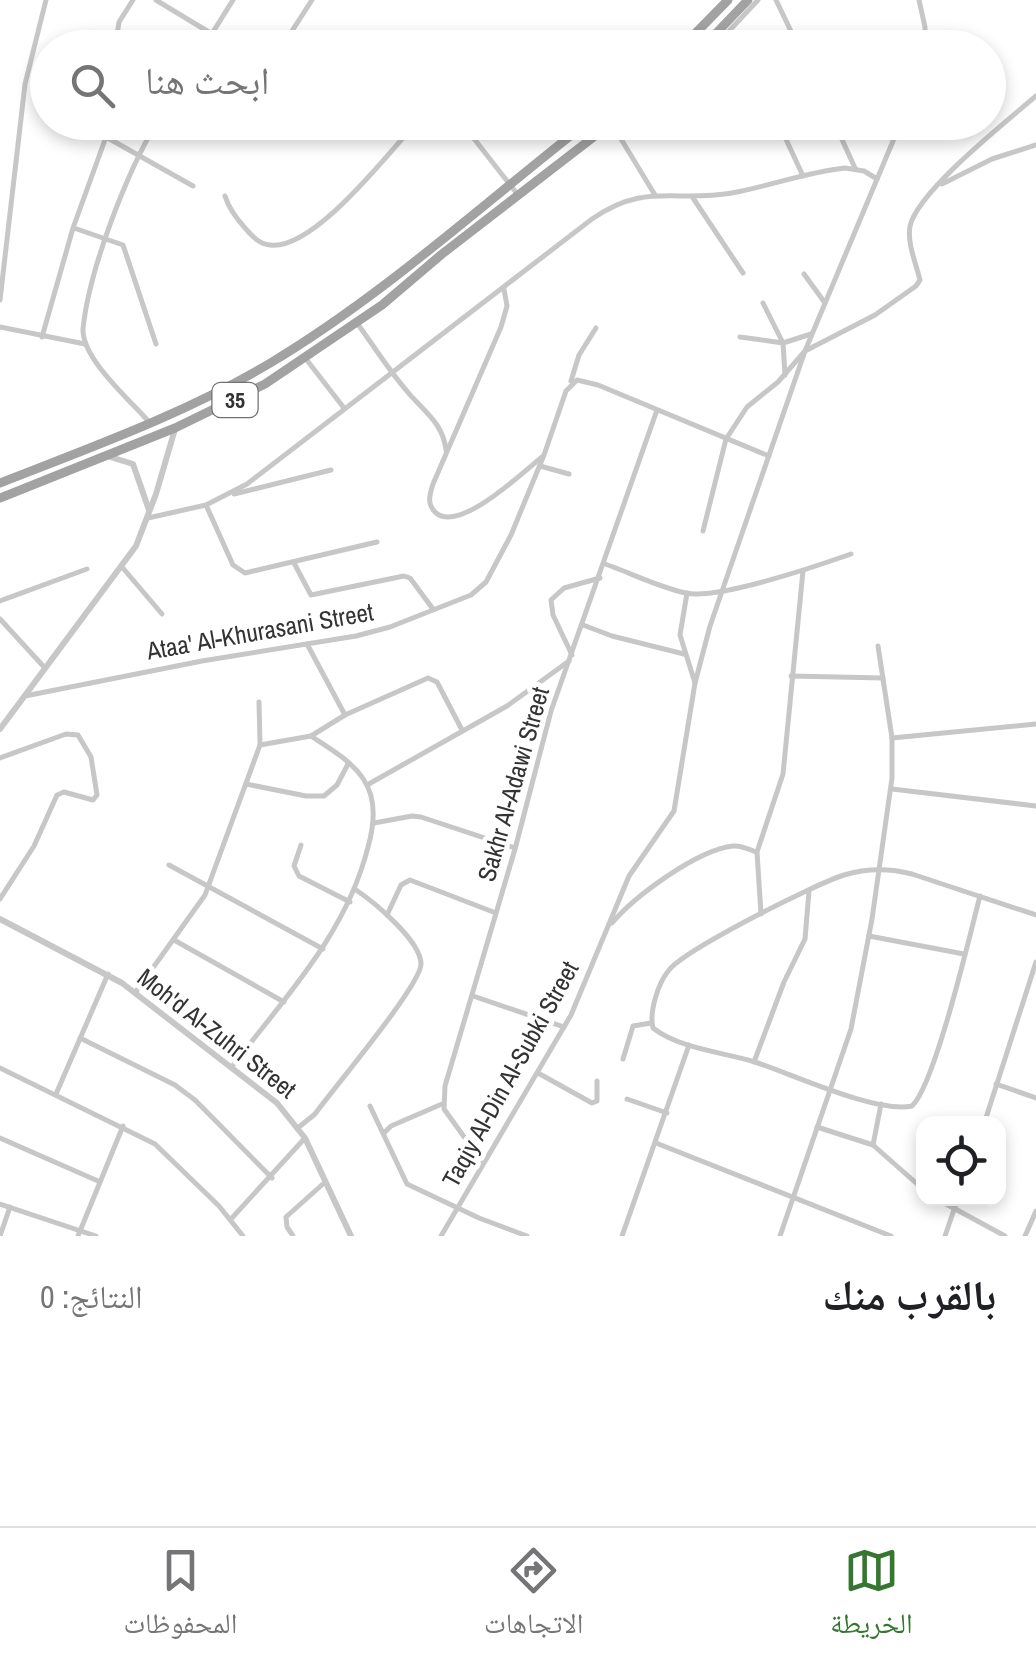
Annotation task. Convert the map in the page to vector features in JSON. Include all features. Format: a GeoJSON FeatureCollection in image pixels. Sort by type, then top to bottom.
{"type":"FeatureCollection","features":[{"type":"Feature","properties":{"kind":"highway"},"geometry":{"type":"LineString","coordinates":[[699,30],[728,0]]}},
{"type":"Feature","properties":{"kind":"highway"},"geometry":{"type":"LineString","coordinates":[[719,30],[748,0]]}},
{"type":"Feature","properties":{"kind":"highway","name":"35"},"geometry":{"type":"LineString","coordinates":[[0,484],[246,377],[322,330],[565,140]]}},
{"type":"Feature","properties":{"kind":"highway","name":"35"},"geometry":{"type":"LineString","coordinates":[[0,498],[175,428],[265,384],[357,323],[589,140]]}},
{"type":"Feature","properties":{"kind":"street"},"geometry":{"type":"LineString","coordinates":[[38,30],[46,0]]}},
{"type":"Feature","properties":{"kind":"street"},"geometry":{"type":"LineString","coordinates":[[118,30],[133,0]]}},
{"type":"Feature","properties":{"kind":"street"},"geometry":{"type":"LineString","coordinates":[[156,0],[205,30]]}},
{"type":"Feature","properties":{"kind":"street"},"geometry":{"type":"LineString","coordinates":[[214,30],[233,0]]}},
{"type":"Feature","properties":{"kind":"street"},"geometry":{"type":"LineString","coordinates":[[293,30],[312,0]]}},
{"type":"Feature","properties":{"kind":"street"},"geometry":{"type":"LineString","coordinates":[[731,30],[758,0]]}},
{"type":"Feature","properties":{"kind":"street"},"geometry":{"type":"LineString","coordinates":[[776,0],[790,30]]}},
{"type":"Feature","properties":{"kind":"street"},"geometry":{"type":"LineString","coordinates":[[918,0],[923,30]]}},
{"type":"Feature","properties":{"kind":"street"},"geometry":{"type":"LineString","coordinates":[[0,300],[30,64]]}},
{"type":"Feature","properties":{"kind":"street"},"geometry":{"type":"LineString","coordinates":[[1006,122],[1036,96]]}},
{"type":"Feature","properties":{"kind":"street"},"geometry":{"type":"LineString","coordinates":[[42,337],[73,228],[105,140]]}},
{"type":"Feature","properties":{"kind":"street"},"geometry":{"type":"LineString","coordinates":[[112,140],[193,186]]}},
{"type":"Feature","properties":{"kind":"street"},"geometry":{"type":"LineString","coordinates":[[146,140],[107,237],[84,317],[84,344],[149,422]]}},
{"type":"Feature","properties":{"kind":"street"},"geometry":{"type":"LineString","coordinates":[[224,196],[257,240],[270,246],[288,242],[352,196],[401,140]]}},
{"type":"Feature","properties":{"kind":"street"},"geometry":{"type":"LineString","coordinates":[[475,140],[518,194]]}},
{"type":"Feature","properties":{"kind":"street"},"geometry":{"type":"LineString","coordinates":[[623,140],[655,195]]}},
{"type":"Feature","properties":{"kind":"street"},"geometry":{"type":"LineString","coordinates":[[786,140],[803,176]]}},
{"type":"Feature","properties":{"kind":"street"},"geometry":{"type":"LineString","coordinates":[[842,140],[855,168]]}},
{"type":"Feature","properties":{"kind":"street"},"geometry":{"type":"LineString","coordinates":[[703,531],[726,439],[747,406],[785,375],[805,351],[894,140]]}},
{"type":"Feature","properties":{"kind":"street"},"geometry":{"type":"LineString","coordinates":[[805,351],[887,307],[916,286],[920,277],[910,244],[916,212],[956,164],[984,140]]}},
{"type":"Feature","properties":{"kind":"street"},"geometry":{"type":"LineString","coordinates":[[941,185],[992,160],[1036,145]]}},
{"type":"Feature","properties":{"kind":"street"},"geometry":{"type":"LineString","coordinates":[[149,515],[206,505],[263,473],[603,212],[642,195],[693,198],[855,168],[877,179]]}},
{"type":"Feature","properties":{"kind":"street"},"geometry":{"type":"LineString","coordinates":[[642,195],[646,182]]}},
{"type":"Feature","properties":{"kind":"street"},"geometry":{"type":"LineString","coordinates":[[693,198],[743,273]]}},
{"type":"Feature","properties":{"kind":"street"},"geometry":{"type":"LineString","coordinates":[[73,228],[107,237],[124,248],[156,344]]}},
{"type":"Feature","properties":{"kind":"street"},"geometry":{"type":"LineString","coordinates":[[804,274],[825,303]]}},
{"type":"Feature","properties":{"kind":"street"},"geometry":{"type":"LineString","coordinates":[[504,287],[507,306],[501,328],[429,499],[434,512],[449,518],[476,507],[544,455]]}},
{"type":"Feature","properties":{"kind":"street"},"geometry":{"type":"LineString","coordinates":[[763,303],[783,342],[785,375]]}},
{"type":"Feature","properties":{"kind":"street"},"geometry":{"type":"LineString","coordinates":[[357,323],[392,372],[435,420],[445,439],[447,454]]}},
{"type":"Feature","properties":{"kind":"street"},"geometry":{"type":"LineString","coordinates":[[0,327],[84,344]]}},
{"type":"Feature","properties":{"kind":"street","name":"Ataa' Al-Khurasani Street"},"geometry":{"type":"LineString","coordinates":[[22,697],[376,631],[471,595],[486,582],[520,515],[579,355],[596,328]]}},
{"type":"Feature","properties":{"kind":"street"},"geometry":{"type":"LineString","coordinates":[[740,336],[783,342],[811,334]]}},
{"type":"Feature","properties":{"kind":"street","name":"Taqiy Al-Din Al-Subki Street"},"geometry":{"type":"LineString","coordinates":[[442,1236],[564,1027],[587,982],[628,876],[674,811],[696,682],[722,592],[805,351]]}},
{"type":"Feature","properties":{"kind":"street"},"geometry":{"type":"LineString","coordinates":[[306,359],[345,408]]}},
{"type":"Feature","properties":{"kind":"street"},"geometry":{"type":"LineString","coordinates":[[570,384],[578,380],[588,382],[769,456]]}},
{"type":"Feature","properties":{"kind":"street","name":"Sakhr Al-Adawi Street"},"geometry":{"type":"LineString","coordinates":[[442,1104],[516,848],[543,738],[657,410]]}},
{"type":"Feature","properties":{"kind":"street"},"geometry":{"type":"LineString","coordinates":[[0,730],[44,666],[122,567],[149,515],[175,428]]}},
{"type":"Feature","properties":{"kind":"street"},"geometry":{"type":"LineString","coordinates":[[106,456],[134,464],[149,515]]}},
{"type":"Feature","properties":{"kind":"street"},"geometry":{"type":"LineString","coordinates":[[540,466],[569,474]]}},
{"type":"Feature","properties":{"kind":"street"},"geometry":{"type":"LineString","coordinates":[[226,496],[331,470]]}},
{"type":"Feature","properties":{"kind":"street"},"geometry":{"type":"LineString","coordinates":[[206,505],[236,570],[253,572],[377,542]]}},
{"type":"Feature","properties":{"kind":"street"},"geometry":{"type":"LineString","coordinates":[[605,564],[687,594],[722,592],[851,554]]}},
{"type":"Feature","properties":{"kind":"street"},"geometry":{"type":"LineString","coordinates":[[294,563],[310,594],[404,576],[434,609]]}},
{"type":"Feature","properties":{"kind":"street"},"geometry":{"type":"LineString","coordinates":[[122,567],[162,614]]}},
{"type":"Feature","properties":{"kind":"street"},"geometry":{"type":"LineString","coordinates":[[0,600],[87,568]]}},
{"type":"Feature","properties":{"kind":"street"},"geometry":{"type":"LineString","coordinates":[[762,914],[756,852],[782,780],[803,570]]}},
{"type":"Feature","properties":{"kind":"street"},"geometry":{"type":"LineString","coordinates":[[367,784],[528,693],[571,658],[553,616],[551,600],[564,588],[600,578]]}},
{"type":"Feature","properties":{"kind":"street"},"geometry":{"type":"LineString","coordinates":[[687,594],[680,629],[684,654],[696,682]]}},
{"type":"Feature","properties":{"kind":"street"},"geometry":{"type":"LineString","coordinates":[[0,620],[44,666]]}},
{"type":"Feature","properties":{"kind":"street"},"geometry":{"type":"LineString","coordinates":[[583,625],[684,654]]}},
{"type":"Feature","properties":{"kind":"street"},"geometry":{"type":"LineString","coordinates":[[307,644],[345,715]]}},
{"type":"Feature","properties":{"kind":"street"},"geometry":{"type":"LineString","coordinates":[[780,1236],[854,1014],[869,936],[892,789],[892,738],[878,646]]}},
{"type":"Feature","properties":{"kind":"street"},"geometry":{"type":"LineString","coordinates":[[791,676],[883,678]]}},
{"type":"Feature","properties":{"kind":"street"},"geometry":{"type":"LineString","coordinates":[[260,745],[311,736],[345,715],[431,678],[437,682],[462,730]]}},
{"type":"Feature","properties":{"kind":"street"},"geometry":{"type":"LineString","coordinates":[[135,993],[209,887],[260,745],[258,702]]}},
{"type":"Feature","properties":{"kind":"street"},"geometry":{"type":"LineString","coordinates":[[892,738],[1036,724]]}},
{"type":"Feature","properties":{"kind":"street"},"geometry":{"type":"LineString","coordinates":[[0,758],[66,734],[78,735],[91,757],[97,795],[93,800],[64,792],[57,795],[34,846],[0,900]]}},
{"type":"Feature","properties":{"kind":"street"},"geometry":{"type":"LineString","coordinates":[[231,1068],[323,949],[356,890],[374,823],[367,784],[311,736]]}},
{"type":"Feature","properties":{"kind":"street"},"geometry":{"type":"LineString","coordinates":[[246,784],[324,796],[338,785],[348,764]]}},
{"type":"Feature","properties":{"kind":"street"},"geometry":{"type":"LineString","coordinates":[[892,789],[1036,806]]}},
{"type":"Feature","properties":{"kind":"street"},"geometry":{"type":"LineString","coordinates":[[374,823],[421,817],[516,848]]}},
{"type":"Feature","properties":{"kind":"street"},"geometry":{"type":"LineString","coordinates":[[301,845],[295,858],[299,876],[350,902]]}},
{"type":"Feature","properties":{"kind":"street"},"geometry":{"type":"LineString","coordinates":[[607,929],[638,895],[664,878],[725,848],[740,846],[756,852]]}},
{"type":"Feature","properties":{"kind":"street"},"geometry":{"type":"LineString","coordinates":[[169,865],[323,949]]}},
{"type":"Feature","properties":{"kind":"street"},"geometry":{"type":"LineString","coordinates":[[980,896],[966,954],[916,1103],[907,1108],[882,1104],[689,1045],[656,1031],[651,1024],[661,984],[671,967],[762,914],[846,874],[880,868],[912,874],[1036,914]]}},
{"type":"Feature","properties":{"kind":"street"},"geometry":{"type":"LineString","coordinates":[[387,915],[401,885],[410,880],[497,914]]}},
{"type":"Feature","properties":{"kind":"street"},"geometry":{"type":"LineString","coordinates":[[299,1127],[315,1114],[419,976],[419,953],[387,915],[356,890]]}},
{"type":"Feature","properties":{"kind":"street"},"geometry":{"type":"LineString","coordinates":[[754,1062],[784,982],[805,940],[810,890]]}},
{"type":"Feature","properties":{"kind":"street","name":"Moh'd Al-Zuhri Street"},"geometry":{"type":"LineString","coordinates":[[0,919],[108,974],[277,1103],[306,1138],[352,1236]]}},
{"type":"Feature","properties":{"kind":"street"},"geometry":{"type":"LineString","coordinates":[[869,936],[966,954]]}},
{"type":"Feature","properties":{"kind":"street"},"geometry":{"type":"LineString","coordinates":[[174,940],[284,1002]]}},
{"type":"Feature","properties":{"kind":"street"},"geometry":{"type":"LineString","coordinates":[[986,1116],[1036,962]]}},
{"type":"Feature","properties":{"kind":"street"},"geometry":{"type":"LineString","coordinates":[[56,1094],[108,974]]}},
{"type":"Feature","properties":{"kind":"street"},"geometry":{"type":"LineString","coordinates":[[473,996],[564,1027]]}},
{"type":"Feature","properties":{"kind":"street"},"geometry":{"type":"LineString","coordinates":[[622,1059],[632,1026],[651,1024]]}},
{"type":"Feature","properties":{"kind":"street"},"geometry":{"type":"LineString","coordinates":[[80,1038],[175,1085],[196,1100],[272,1178]]}},
{"type":"Feature","properties":{"kind":"street"},"geometry":{"type":"LineString","coordinates":[[622,1236],[689,1045]]}},
{"type":"Feature","properties":{"kind":"street"},"geometry":{"type":"LineString","coordinates":[[0,1068],[123,1126],[170,1156],[243,1236]]}},
{"type":"Feature","properties":{"kind":"street"},"geometry":{"type":"LineString","coordinates":[[538,1073],[592,1103],[597,1101],[597,1081]]}},
{"type":"Feature","properties":{"kind":"street"},"geometry":{"type":"LineString","coordinates":[[996,1084],[1036,1098]]}},
{"type":"Feature","properties":{"kind":"street"},"geometry":{"type":"LineString","coordinates":[[627,1099],[667,1113]]}},
{"type":"Feature","properties":{"kind":"street"},"geometry":{"type":"LineString","coordinates":[[384,1133],[391,1126],[442,1104],[483,1163]]}},
{"type":"Feature","properties":{"kind":"street"},"geometry":{"type":"LineString","coordinates":[[873,1145],[882,1104]]}},
{"type":"Feature","properties":{"kind":"street"},"geometry":{"type":"LineString","coordinates":[[370,1106],[403,1181],[458,1209],[527,1236]]}},
{"type":"Feature","properties":{"kind":"street"},"geometry":{"type":"LineString","coordinates":[[79,1232],[123,1126]]}},
{"type":"Feature","properties":{"kind":"street"},"geometry":{"type":"LineString","coordinates":[[817,1127],[873,1145],[916,1183]]}},
{"type":"Feature","properties":{"kind":"street"},"geometry":{"type":"LineString","coordinates":[[0,1138],[98,1181]]}},
{"type":"Feature","properties":{"kind":"street"},"geometry":{"type":"LineString","coordinates":[[231,1219],[306,1138]]}},
{"type":"Feature","properties":{"kind":"street"},"geometry":{"type":"LineString","coordinates":[[656,1143],[891,1236]]}},
{"type":"Feature","properties":{"kind":"street"},"geometry":{"type":"LineString","coordinates":[[293,1236],[286,1227],[286,1217],[324,1182]]}},
{"type":"Feature","properties":{"kind":"street"},"geometry":{"type":"LineString","coordinates":[[0,1204],[96,1236]]}},
{"type":"Feature","properties":{"kind":"street"},"geometry":{"type":"LineString","coordinates":[[947,1206],[1005,1236]]}},
{"type":"Feature","properties":{"kind":"street"},"geometry":{"type":"LineString","coordinates":[[946,1236],[956,1206]]}},
{"type":"Feature","properties":{"kind":"street"},"geometry":{"type":"LineString","coordinates":[[0,1236],[10,1207]]}},
{"type":"Feature","properties":{"kind":"street"},"geometry":{"type":"LineString","coordinates":[[1025,1236],[1036,1211]]}}]}
